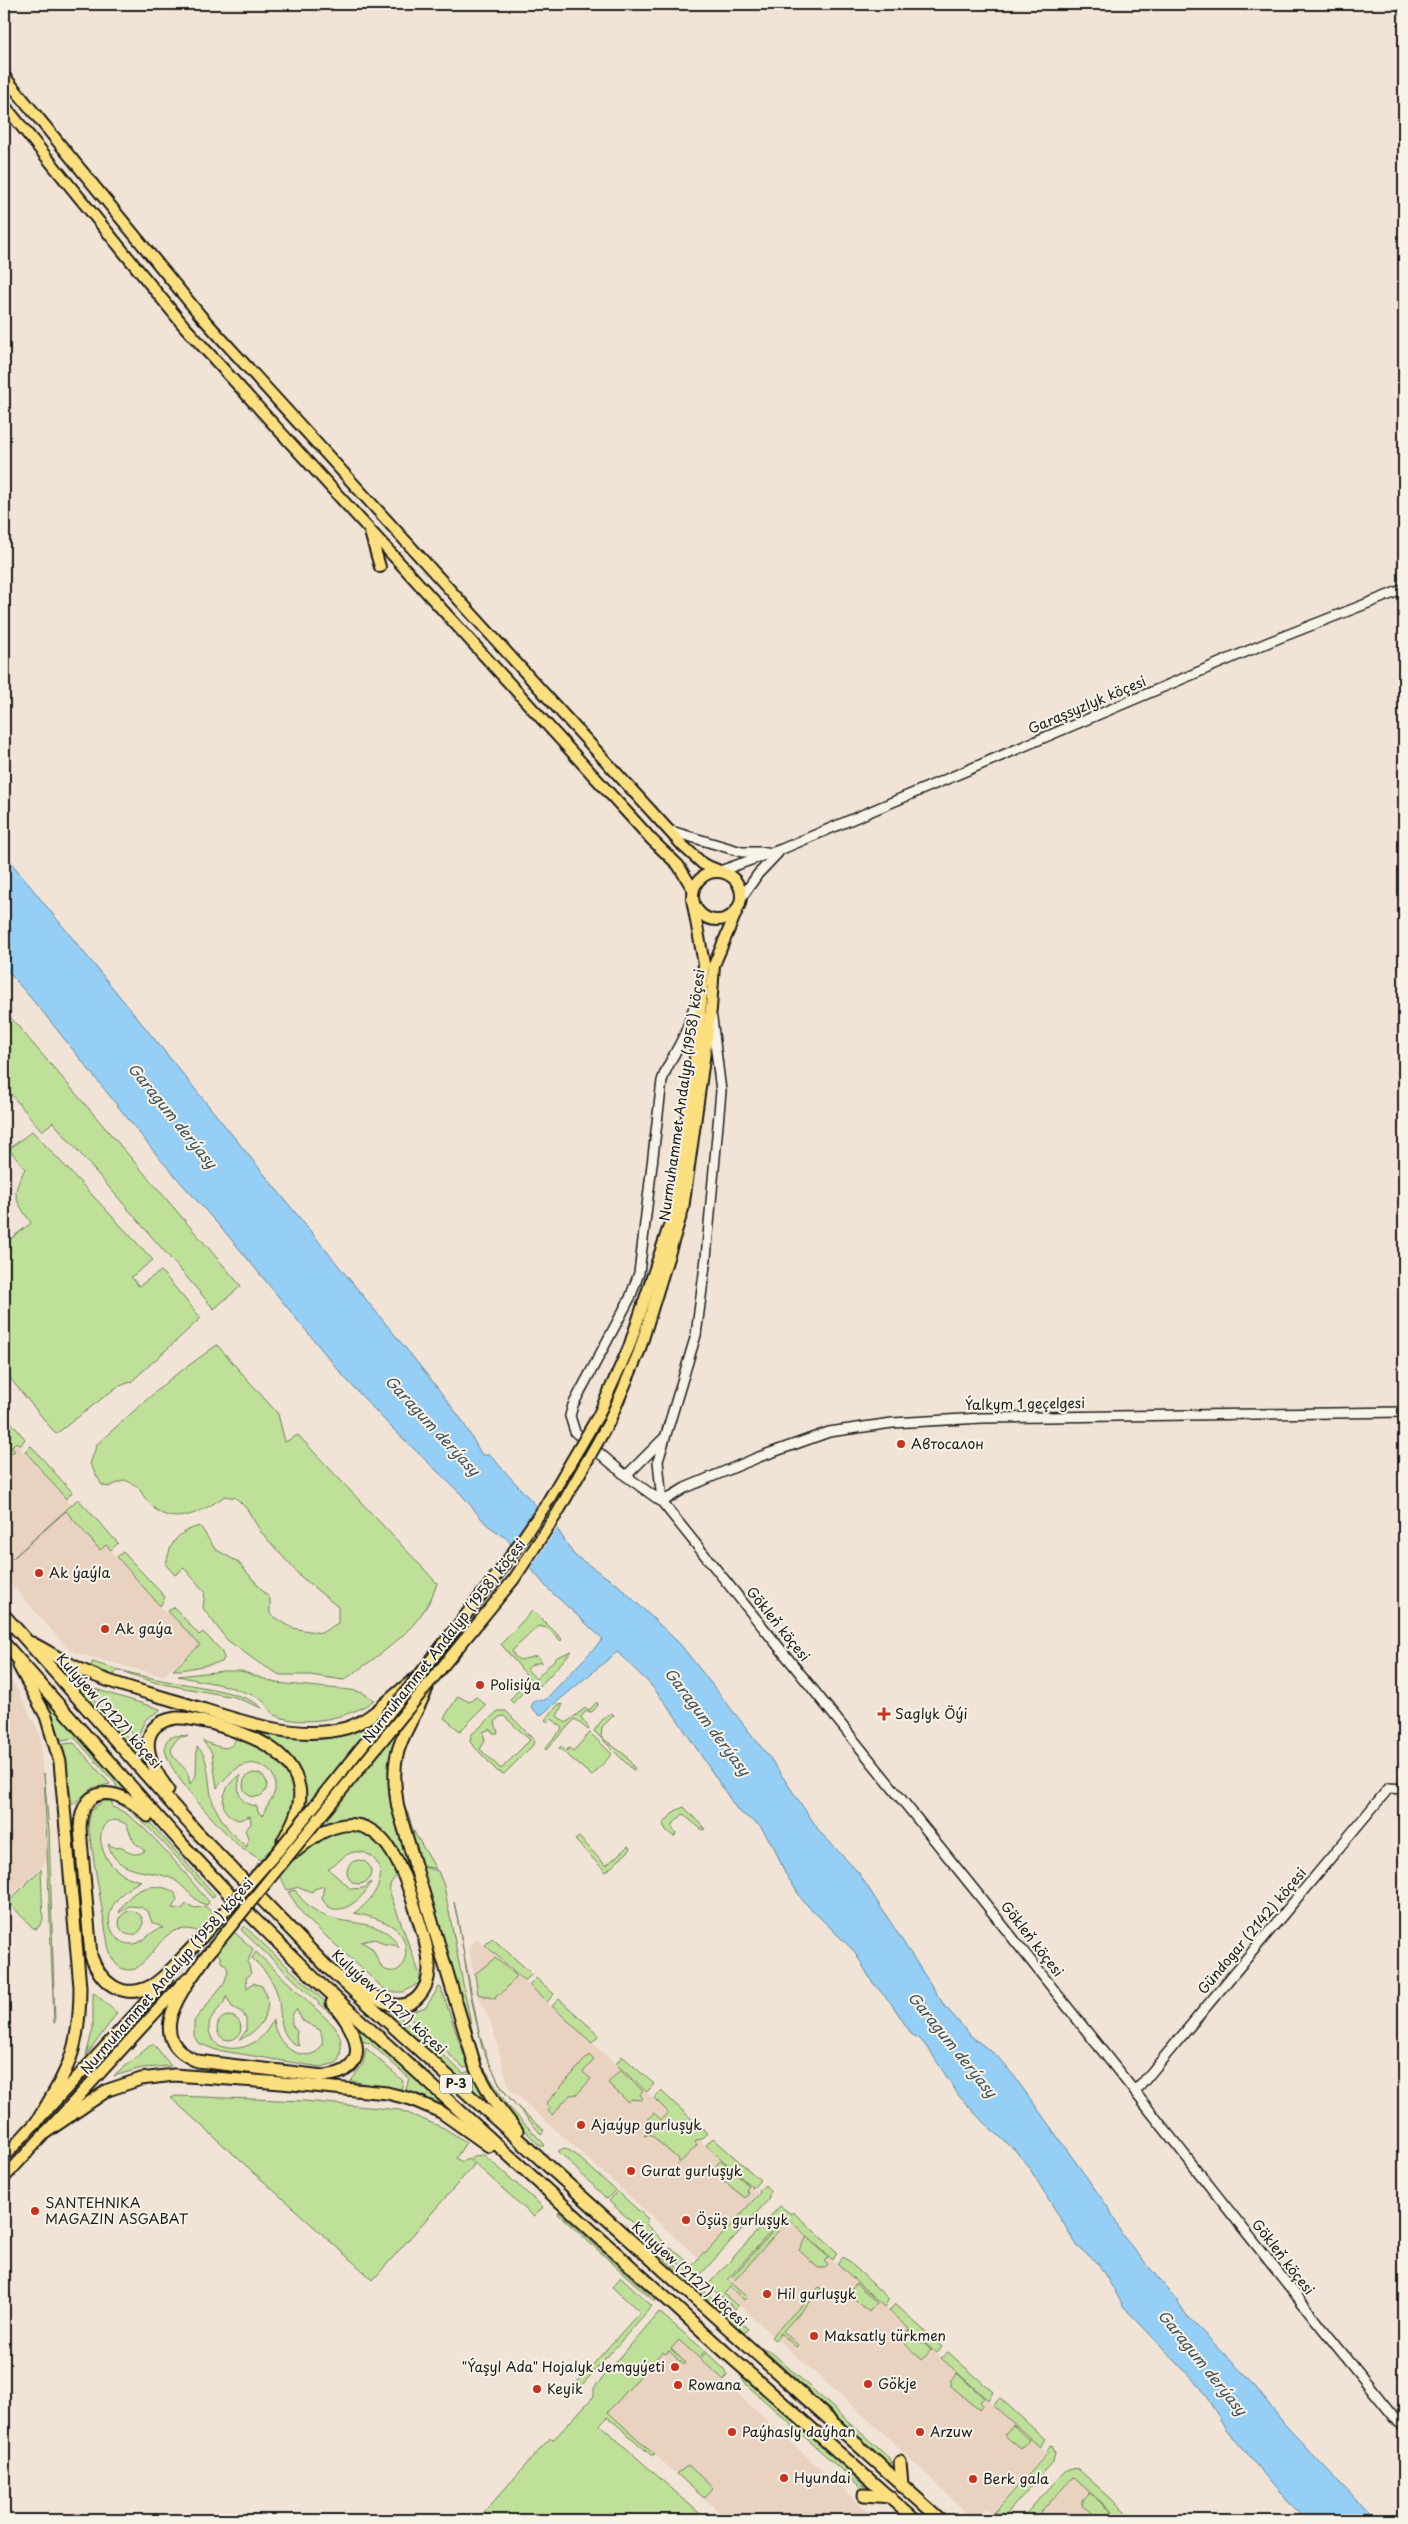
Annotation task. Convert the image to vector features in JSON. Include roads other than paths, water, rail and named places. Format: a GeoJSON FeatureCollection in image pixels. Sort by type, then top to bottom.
{"type":"FeatureCollection","features":[{"type":"Feature","properties":{"kind":"highway","name":"Kulyýew (2127) köçesi"},"geometry":{"type":"LineString","coordinates":[[4,1615],[195,1830],[328,1968],[941,2520]]}},
{"type":"Feature","properties":{"kind":"highway"},"geometry":{"type":"LineString","coordinates":[[22,1637],[90,1674],[231,1723],[272,1748],[287,1761],[296,1776],[300,1795],[297,1811],[278,1851]]}},
{"type":"Feature","properties":{"kind":"highway"},"geometry":{"type":"LineString","coordinates":[[7,1646],[46,1716],[60,1762],[80,1987],[80,2021],[75,2051],[65,2076],[36,2123]]}},
{"type":"Feature","properties":{"kind":"highway","name":"P-3"},"geometry":{"type":"LineString","coordinates":[[7,1646],[183,1845],[317,1982],[724,2351],[915,2520]]}},
{"type":"Feature","properties":{"kind":"highway"},"geometry":{"type":"LineString","coordinates":[[195,1830],[187,1813],[153,1767],[148,1753],[149,1740],[159,1725],[176,1718],[301,1731],[319,1732],[346,1728],[372,1716],[404,1687],[417,1678]]}},
{"type":"Feature","properties":{"kind":"highway"},"geometry":{"type":"LineString","coordinates":[[427,1688],[401,1740],[394,1770],[398,1808],[476,2070],[494,2103],[542,2161]]}},
{"type":"Feature","properties":{"kind":"highway"},"geometry":{"type":"LineString","coordinates":[[183,1845],[166,1837],[136,1804],[115,1793],[103,1794],[93,1798],[84,1808],[80,1820],[89,1946],[100,1976],[121,1990],[145,1988],[155,1983],[194,1946]]}},
{"type":"Feature","properties":{"kind":"highway"},"geometry":{"type":"LineString","coordinates":[[288,1858],[325,1830],[340,1826],[358,1826],[371,1831],[385,1841],[396,1856],[408,1885],[428,1957],[426,1984],[416,1999],[402,2006],[388,2005],[378,2001],[348,1977],[328,1968]]}},
{"type":"Feature","properties":{"kind":"highway"},"geometry":{"type":"LineString","coordinates":[[205,1958],[173,2006],[170,2020],[172,2035],[178,2048],[188,2058],[208,2064],[323,2076],[344,2070],[350,2065],[355,2054],[354,2032],[340,2012],[323,1994],[317,1982]]}},
{"type":"Feature","properties":{"kind":"highway"},"geometry":{"type":"LineString","coordinates":[[46,2132],[108,2090],[141,2079],[174,2075],[281,2082],[387,2093],[411,2099],[441,2112],[524,2170]]}},
{"type":"Feature","properties":{"kind":"highway"},"geometry":{"type":"LineString","coordinates":[[900,2462],[902,2485]]}},
{"type":"Feature","properties":{"kind":"highway"},"geometry":{"type":"LineString","coordinates":[[864,2495],[891,2497]]}},
{"type":"Feature","properties":{"kind":"main road"},"geometry":{"type":"LineString","coordinates":[[4,76],[200,315],[682,845],[704,864],[733,877],[741,890],[741,900],[731,916],[715,920],[700,914],[693,894],[678,865],[652,840],[184,326],[4,105]]}},
{"type":"Feature","properties":{"kind":"main road"},"geometry":{"type":"LineString","coordinates":[[369,529],[380,567]]}},
{"type":"Feature","properties":{"kind":"main road"},"geometry":{"type":"LineString","coordinates":[[693,894],[699,878],[706,874],[720,871]]}},
{"type":"Feature","properties":{"kind":"main road","name":"Nurmuhammet Andalyp (1958) köçesi"},"geometry":{"type":"LineString","coordinates":[[4,2158],[278,1851],[417,1678],[525,1537],[598,1416],[629,1347],[674,1211],[700,1028],[704,964],[693,894]]}},
{"type":"Feature","properties":{"kind":"main road","name":"Nurmuhammet Andalyp (1958) köçesi"},"geometry":{"type":"LineString","coordinates":[[4,2178],[205,1958],[427,1688],[528,1559],[590,1459],[609,1422],[639,1352],[683,1209],[711,1009],[714,965],[741,900]]}},
{"type":"Feature","properties":{"kind":"street","name":"Garaşsyzlyk köçesi"},"geometry":{"type":"LineString","coordinates":[[782,849],[1269,642],[1404,589]]}},
{"type":"Feature","properties":{"kind":"street"},"geometry":{"type":"LineString","coordinates":[[671,831],[742,852],[758,854],[782,849]]}},
{"type":"Feature","properties":{"kind":"street"},"geometry":{"type":"LineString","coordinates":[[720,871],[782,849]]}},
{"type":"Feature","properties":{"kind":"street"},"geometry":{"type":"LineString","coordinates":[[741,900],[758,874],[782,849]]}},
{"type":"Feature","properties":{"kind":"street","name":"Gökleň köçesi"},"geometry":{"type":"LineString","coordinates":[[702,995],[692,1006],[686,1030],[666,1068],[662,1081],[639,1273],[630,1298],[573,1405],[570,1416],[575,1432],[626,1476],[662,1502],[978,1892],[1404,2429]]}},
{"type":"Feature","properties":{"kind":"street"},"geometry":{"type":"LineString","coordinates":[[662,1502],[658,1461],[696,1335],[706,1258],[721,1091],[711,1009]]}},
{"type":"Feature","properties":{"kind":"street","name":"Ýalkym 1 geçelgesi"},"geometry":{"type":"LineString","coordinates":[[662,1502],[686,1488],[760,1457],[829,1432],[892,1423],[1042,1417],[1404,1412]]}},
{"type":"Feature","properties":{"kind":"street"},"geometry":{"type":"LineString","coordinates":[[626,1476],[664,1438]]}},
{"type":"Feature","properties":{"kind":"street","name":"Gündogar (2142) köçesi"},"geometry":{"type":"LineString","coordinates":[[1135,2092],[1389,1788],[1404,1789]]}},
{"type":"Feature","properties":{"kind":"water","name":"Garagum derýasy"},"geometry":{"type":"Polygon","coordinates":[[[4,854],[433,1382],[461,1419],[482,1455],[490,1455],[558,1530],[574,1555],[618,1585],[680,1644],[770,1758],[820,1832],[858,1872],[944,2005],[971,2036],[997,2056],[1014,2076],[1110,2210],[1122,2235],[1176,2299],[1187,2316],[1249,2379],[1287,2427],[1375,2520],[1308,2520],[1279,2492],[1226,2429],[1201,2388],[1124,2307],[1098,2263],[1078,2247],[1030,2169],[1015,2150],[984,2123],[959,2096],[932,2054],[921,2040],[912,2035],[891,2003],[872,1982],[855,1952],[803,1901],[785,1873],[774,1847],[760,1826],[738,1811],[671,1710],[650,1684],[617,1652],[540,1716],[531,1707],[534,1701],[545,1700],[603,1639],[547,1588],[507,1539],[486,1524],[462,1495],[390,1426],[344,1377],[237,1246],[160,1159],[42,1011],[4,967],[4,854]]]}},
{"type":"Feature","properties":{"kind":"place","name":"Автосалон"},"geometry":{"type":"Point","coordinates":[901,1444]}},
{"type":"Feature","properties":{"kind":"place","name":"Ak ýaýla"},"geometry":{"type":"Point","coordinates":[39,1573]}},
{"type":"Feature","properties":{"kind":"place","name":"Ak gaýa"},"geometry":{"type":"Point","coordinates":[105,1629]}},
{"type":"Feature","properties":{"kind":"place","name":"Polisiýa"},"geometry":{"type":"Point","coordinates":[480,1685]}},
{"type":"Feature","properties":{"kind":"place","name":"Saglyk Öýi"},"geometry":{"type":"Point","coordinates":[884,1714]}},
{"type":"Feature","properties":{"kind":"place","name":"Ajaýyp gurluşyk"},"geometry":{"type":"Point","coordinates":[581,2125]}},
{"type":"Feature","properties":{"kind":"place","name":"Gurat gurluşyk"},"geometry":{"type":"Point","coordinates":[631,2171]}},
{"type":"Feature","properties":{"kind":"place","name":"SANTEHNIKA MAGAZIN ASGABAT"},"geometry":{"type":"Point","coordinates":[35,2211]}},
{"type":"Feature","properties":{"kind":"place","name":"Öşüş gurluşyk"},"geometry":{"type":"Point","coordinates":[686,2220]}},
{"type":"Feature","properties":{"kind":"place","name":"Hil gurluşyk"},"geometry":{"type":"Point","coordinates":[767,2294]}},
{"type":"Feature","properties":{"kind":"place","name":"Maksatly türkmen"},"geometry":{"type":"Point","coordinates":[814,2336]}},
{"type":"Feature","properties":{"kind":"place","name":"\"Ýaşyl Ada\" Hojalyk Jemgyýeti"},"geometry":{"type":"Point","coordinates":[675,2367]}},
{"type":"Feature","properties":{"kind":"place","name":"Gökje"},"geometry":{"type":"Point","coordinates":[868,2384]}},
{"type":"Feature","properties":{"kind":"place","name":"Rowana"},"geometry":{"type":"Point","coordinates":[678,2385]}},
{"type":"Feature","properties":{"kind":"place","name":"Keyik"},"geometry":{"type":"Point","coordinates":[537,2389]}},
{"type":"Feature","properties":{"kind":"place","name":"Paýhasly daýhan"},"geometry":{"type":"Point","coordinates":[732,2432]}},
{"type":"Feature","properties":{"kind":"place","name":"Arzuw"},"geometry":{"type":"Point","coordinates":[920,2432]}},
{"type":"Feature","properties":{"kind":"place","name":"Hyundai"},"geometry":{"type":"Point","coordinates":[784,2478]}},
{"type":"Feature","properties":{"kind":"place","name":"Berk gala"},"geometry":{"type":"Point","coordinates":[973,2479]}}]}
